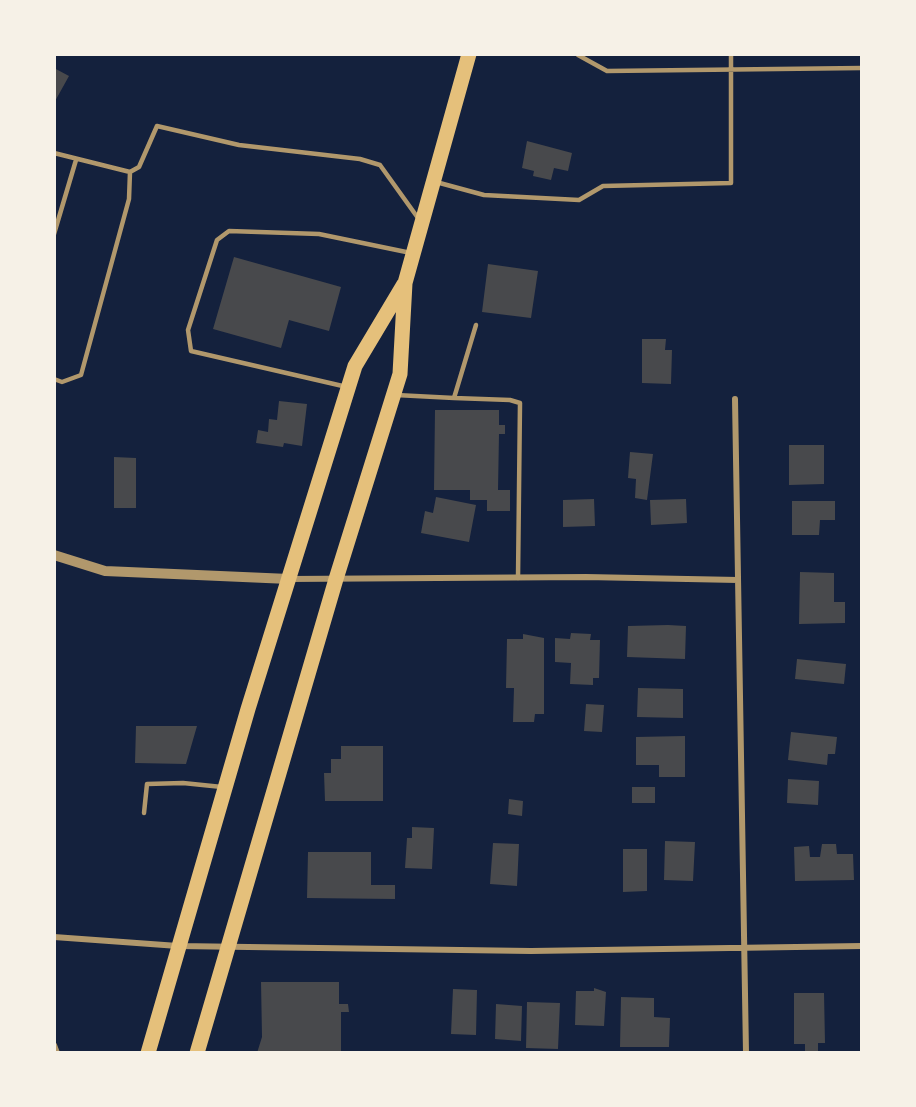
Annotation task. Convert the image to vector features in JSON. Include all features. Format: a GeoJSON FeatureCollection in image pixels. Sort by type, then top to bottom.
{"type":"FeatureCollection","features":[{"type":"Feature","properties":{"kind":"main road"},"geometry":{"type":"LineString","coordinates":[[197,1053],[336,579],[400,374],[405,283],[470,54]]}},
{"type":"Feature","properties":{"kind":"main road"},"geometry":{"type":"LineString","coordinates":[[148,1053],[225,787],[355,366],[405,283]]}},
{"type":"Feature","properties":{"kind":"street"},"geometry":{"type":"LineString","coordinates":[[735,399],[746,1053]]}},
{"type":"Feature","properties":{"kind":"street"},"geometry":{"type":"LineString","coordinates":[[54,555],[105,571],[289,579],[738,580]]}},
{"type":"Feature","properties":{"kind":"street"},"geometry":{"type":"LineString","coordinates":[[54,937],[178,946],[531,951],[862,946]]}},
{"type":"Feature","properties":{"kind":"street"},"geometry":{"type":"LineString","coordinates":[[54,1045],[57,1053]]}},
{"type":"Feature","properties":{"kind":"lane"},"geometry":{"type":"LineString","coordinates":[[578,54],[608,71],[862,68]]}},
{"type":"Feature","properties":{"kind":"lane"},"geometry":{"type":"LineString","coordinates":[[434,182],[484,195],[579,200],[603,186],[731,183],[731,54]]}},
{"type":"Feature","properties":{"kind":"lane"},"geometry":{"type":"LineString","coordinates":[[54,153],[130,172],[139,167],[157,126],[238,145],[360,159],[380,165],[422,223]]}},
{"type":"Feature","properties":{"kind":"lane"},"geometry":{"type":"LineString","coordinates":[[54,234],[76,159]]}},
{"type":"Feature","properties":{"kind":"lane"},"geometry":{"type":"LineString","coordinates":[[54,379],[62,382],[81,375],[129,199],[130,172]]}},
{"type":"Feature","properties":{"kind":"lane"},"geometry":{"type":"LineString","coordinates":[[349,387],[191,351],[188,330],[217,240],[229,231],[319,234],[413,254]]}},
{"type":"Feature","properties":{"kind":"lane"},"geometry":{"type":"LineString","coordinates":[[454,398],[476,325]]}},
{"type":"Feature","properties":{"kind":"lane"},"geometry":{"type":"LineString","coordinates":[[393,395],[510,400],[520,403],[518,578]]}},
{"type":"Feature","properties":{"kind":"lane"},"geometry":{"type":"LineString","coordinates":[[144,813],[147,784],[183,783],[225,787]]}},
{"type":"Feature","properties":{"kind":"building"},"geometry":{"type":"Polygon","coordinates":[[[54,68],[69,76],[54,103],[54,68]]]}},
{"type":"Feature","properties":{"kind":"building"},"geometry":{"type":"Polygon","coordinates":[[[527,141],[572,153],[568,171],[554,168],[551,180],[533,176],[534,171],[522,168],[527,141]]]}},
{"type":"Feature","properties":{"kind":"building"},"geometry":{"type":"Polygon","coordinates":[[[234,257],[341,287],[329,331],[289,320],[281,348],[213,329],[234,257]]]}},
{"type":"Feature","properties":{"kind":"building"},"geometry":{"type":"Polygon","coordinates":[[[488,264],[538,271],[531,318],[482,312],[488,264]]]}},
{"type":"Feature","properties":{"kind":"building"},"geometry":{"type":"Polygon","coordinates":[[[642,339],[666,339],[665,350],[672,350],[671,384],[642,383],[642,339]]]}},
{"type":"Feature","properties":{"kind":"building"},"geometry":{"type":"Polygon","coordinates":[[[279,401],[307,404],[302,446],[284,443],[283,447],[256,443],[258,430],[268,432],[269,419],[277,420],[279,401]]]}},
{"type":"Feature","properties":{"kind":"building"},"geometry":{"type":"Polygon","coordinates":[[[435,410],[499,410],[499,425],[505,425],[505,434],[499,434],[498,490],[510,490],[510,511],[487,511],[487,500],[470,500],[470,490],[434,490],[435,410]]]}},
{"type":"Feature","properties":{"kind":"building"},"geometry":{"type":"Polygon","coordinates":[[[789,445],[824,445],[824,484],[789,485],[789,445]]]}},
{"type":"Feature","properties":{"kind":"building"},"geometry":{"type":"Polygon","coordinates":[[[630,452],[653,454],[647,500],[635,498],[636,479],[628,478],[630,452]]]}},
{"type":"Feature","properties":{"kind":"building"},"geometry":{"type":"Polygon","coordinates":[[[114,457],[136,458],[136,508],[114,508],[114,457]]]}},
{"type":"Feature","properties":{"kind":"building"},"geometry":{"type":"Polygon","coordinates":[[[436,497],[476,505],[469,542],[421,533],[425,511],[433,513],[436,497]]]}},
{"type":"Feature","properties":{"kind":"building"},"geometry":{"type":"Polygon","coordinates":[[[594,499],[595,526],[563,527],[563,500],[594,499]]]}},
{"type":"Feature","properties":{"kind":"building"},"geometry":{"type":"Polygon","coordinates":[[[686,499],[687,523],[651,525],[650,500],[686,499]]]}},
{"type":"Feature","properties":{"kind":"building"},"geometry":{"type":"Polygon","coordinates":[[[792,501],[835,501],[835,520],[820,520],[819,535],[792,535],[792,501]]]}},
{"type":"Feature","properties":{"kind":"building"},"geometry":{"type":"Polygon","coordinates":[[[800,572],[834,573],[834,602],[845,602],[845,623],[799,624],[800,572]]]}},
{"type":"Feature","properties":{"kind":"building"},"geometry":{"type":"Polygon","coordinates":[[[628,626],[686,626],[685,659],[627,657],[628,626]]]}},
{"type":"Feature","properties":{"kind":"building"},"geometry":{"type":"Polygon","coordinates":[[[571,633],[591,634],[590,640],[600,640],[599,678],[593,678],[593,685],[570,684],[571,663],[555,662],[555,638],[570,639],[571,633]]]}},
{"type":"Feature","properties":{"kind":"building"},"geometry":{"type":"Polygon","coordinates":[[[523,634],[544,638],[544,714],[535,714],[534,722],[513,722],[514,688],[506,688],[507,639],[523,639],[523,634]]]}},
{"type":"Feature","properties":{"kind":"building"},"geometry":{"type":"Polygon","coordinates":[[[797,659],[846,664],[844,684],[795,679],[797,659]]]}},
{"type":"Feature","properties":{"kind":"building"},"geometry":{"type":"Polygon","coordinates":[[[638,688],[683,689],[683,718],[637,717],[638,688]]]}},
{"type":"Feature","properties":{"kind":"building"},"geometry":{"type":"Polygon","coordinates":[[[586,704],[604,705],[602,732],[584,731],[586,704]]]}},
{"type":"Feature","properties":{"kind":"building"},"geometry":{"type":"Polygon","coordinates":[[[136,726],[197,726],[186,764],[135,763],[136,726]]]}},
{"type":"Feature","properties":{"kind":"building"},"geometry":{"type":"Polygon","coordinates":[[[791,732],[837,737],[835,754],[828,754],[827,765],[788,760],[791,732]]]}},
{"type":"Feature","properties":{"kind":"building"},"geometry":{"type":"Polygon","coordinates":[[[685,736],[685,777],[659,777],[659,765],[636,765],[636,737],[685,736]]]}},
{"type":"Feature","properties":{"kind":"building"},"geometry":{"type":"Polygon","coordinates":[[[341,746],[383,746],[383,801],[325,801],[324,773],[331,773],[331,759],[341,759],[341,746]]]}},
{"type":"Feature","properties":{"kind":"building"},"geometry":{"type":"Polygon","coordinates":[[[788,779],[819,781],[818,805],[787,803],[788,779]]]}},
{"type":"Feature","properties":{"kind":"building"},"geometry":{"type":"Polygon","coordinates":[[[632,787],[655,787],[655,803],[632,803],[632,787]]]}},
{"type":"Feature","properties":{"kind":"building"},"geometry":{"type":"Polygon","coordinates":[[[509,799],[523,801],[522,816],[508,814],[509,799]]]}},
{"type":"Feature","properties":{"kind":"building"},"geometry":{"type":"Polygon","coordinates":[[[412,827],[434,828],[432,869],[405,868],[407,838],[412,838],[412,827]]]}},
{"type":"Feature","properties":{"kind":"building"},"geometry":{"type":"Polygon","coordinates":[[[665,841],[695,842],[693,881],[664,880],[665,841]]]}},
{"type":"Feature","properties":{"kind":"building"},"geometry":{"type":"Polygon","coordinates":[[[493,843],[519,844],[517,886],[490,884],[493,843]]]}},
{"type":"Feature","properties":{"kind":"building"},"geometry":{"type":"Polygon","coordinates":[[[822,844],[836,844],[837,854],[853,854],[854,880],[795,881],[794,847],[809,846],[810,857],[820,857],[822,844]]]}},
{"type":"Feature","properties":{"kind":"building"},"geometry":{"type":"Polygon","coordinates":[[[623,849],[647,849],[647,891],[623,892],[623,849]]]}},
{"type":"Feature","properties":{"kind":"building"},"geometry":{"type":"Polygon","coordinates":[[[308,852],[371,852],[371,885],[395,885],[395,899],[307,898],[308,852]]]}},
{"type":"Feature","properties":{"kind":"building"},"geometry":{"type":"Polygon","coordinates":[[[261,982],[339,982],[339,1004],[348,1004],[349,1012],[341,1012],[341,1053],[257,1053],[262,1037],[261,982]]]}},
{"type":"Feature","properties":{"kind":"building"},"geometry":{"type":"Polygon","coordinates":[[[594,988],[606,992],[604,1026],[575,1025],[576,991],[594,991],[594,988]]]}},
{"type":"Feature","properties":{"kind":"building"},"geometry":{"type":"Polygon","coordinates":[[[453,989],[477,990],[476,1035],[451,1034],[453,989]]]}},
{"type":"Feature","properties":{"kind":"building"},"geometry":{"type":"Polygon","coordinates":[[[794,993],[824,993],[825,1043],[818,1043],[818,1053],[805,1053],[805,1044],[794,1044],[794,993]]]}},
{"type":"Feature","properties":{"kind":"building"},"geometry":{"type":"Polygon","coordinates":[[[621,997],[654,998],[654,1017],[670,1018],[669,1047],[620,1047],[621,997]]]}},
{"type":"Feature","properties":{"kind":"building"},"geometry":{"type":"Polygon","coordinates":[[[527,1002],[560,1003],[558,1049],[526,1048],[527,1002]]]}},
{"type":"Feature","properties":{"kind":"building"},"geometry":{"type":"Polygon","coordinates":[[[496,1004],[522,1006],[521,1041],[495,1039],[496,1004]]]}}]}
